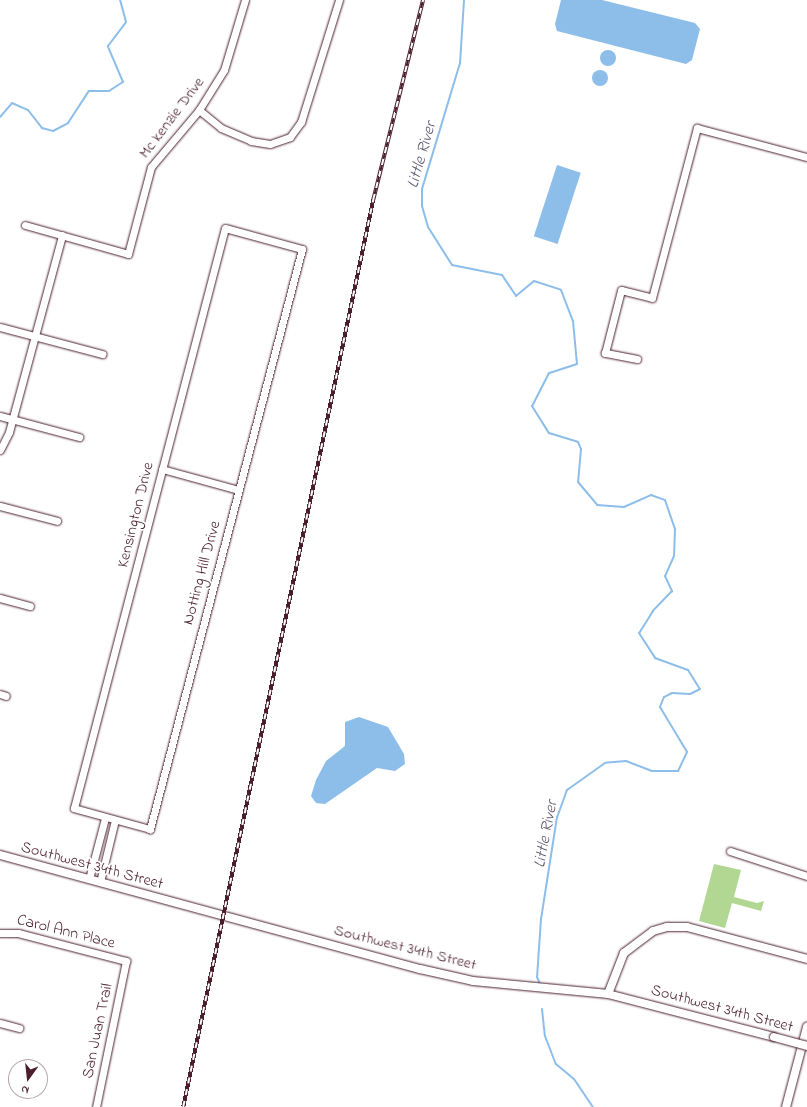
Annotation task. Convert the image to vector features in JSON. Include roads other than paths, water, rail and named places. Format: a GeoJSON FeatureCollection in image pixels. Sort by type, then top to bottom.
{"type":"FeatureCollection","features":[{"type":"Feature","properties":{"kind":"street","name":"Mc kenzie Drive"},"geometry":{"type":"LineString","coordinates":[[62,235],[128,254],[151,167],[199,110],[224,70],[245,0]]}},
{"type":"Feature","properties":{"kind":"street"},"geometry":{"type":"LineString","coordinates":[[199,110],[221,128],[251,141],[270,144],[290,137],[301,122],[339,0]]}},
{"type":"Feature","properties":{"kind":"street"},"geometry":{"type":"LineString","coordinates":[[636,359],[605,353],[621,290],[652,298],[697,128],[807,157]]}},
{"type":"Feature","properties":{"kind":"street"},"geometry":{"type":"LineString","coordinates":[[0,450],[13,420],[34,336],[62,235],[25,225]]}},
{"type":"Feature","properties":{"kind":"street","name":"Kensington Drive"},"geometry":{"type":"LineString","coordinates":[[74,808],[225,228],[302,249]]}},
{"type":"Feature","properties":{"kind":"street","name":"Notting Hill Drive"},"geometry":{"type":"LineString","coordinates":[[74,808],[105,818],[150,829],[302,249]]}},
{"type":"Feature","properties":{"kind":"street"},"geometry":{"type":"LineString","coordinates":[[0,327],[102,354]]}},
{"type":"Feature","properties":{"kind":"street"},"geometry":{"type":"LineString","coordinates":[[0,416],[79,437]]}},
{"type":"Feature","properties":{"kind":"street"},"geometry":{"type":"LineString","coordinates":[[162,469],[238,490]]}},
{"type":"Feature","properties":{"kind":"street"},"geometry":{"type":"LineString","coordinates":[[0,506],[58,521]]}},
{"type":"Feature","properties":{"kind":"street"},"geometry":{"type":"LineString","coordinates":[[0,598],[30,606]]}},
{"type":"Feature","properties":{"kind":"street"},"geometry":{"type":"LineString","coordinates":[[89,879],[105,818]]}},
{"type":"Feature","properties":{"kind":"street"},"geometry":{"type":"LineString","coordinates":[[100,882],[115,820]]}},
{"type":"Feature","properties":{"kind":"street"},"geometry":{"type":"LineString","coordinates":[[730,851],[807,876]]}},
{"type":"Feature","properties":{"kind":"street","name":"Southwest 34th Street"},"geometry":{"type":"LineString","coordinates":[[0,855],[420,969],[473,981],[572,989],[608,994],[807,1046]]}},
{"type":"Feature","properties":{"kind":"street"},"geometry":{"type":"LineString","coordinates":[[608,994],[624,953],[648,934],[667,927],[687,927],[807,960]]}},
{"type":"Feature","properties":{"kind":"street","name":"Carol Ann Place"},"geometry":{"type":"LineString","coordinates":[[0,933],[18,933],[126,961]]}},
{"type":"Feature","properties":{"kind":"street","name":"San Juan Trail"},"geometry":{"type":"LineString","coordinates":[[96,1107],[126,961]]}},
{"type":"Feature","properties":{"kind":"street"},"geometry":{"type":"LineString","coordinates":[[0,1023],[18,1028]]}},
{"type":"Feature","properties":{"kind":"street"},"geometry":{"type":"LineString","coordinates":[[786,1107],[807,1027]]}},
{"type":"Feature","properties":{"kind":"water"},"geometry":{"type":"Polygon","coordinates":[[[561,0],[602,0],[695,23],[700,29],[692,60],[686,64],[557,31],[555,24],[561,0]]]}},
{"type":"Feature","properties":{"kind":"water"},"geometry":{"type":"Polygon","coordinates":[[[605,50],[611,50],[616,55],[614,64],[611,66],[605,66],[600,61],[600,55],[605,50]]]}},
{"type":"Feature","properties":{"kind":"water"},"geometry":{"type":"Polygon","coordinates":[[[600,70],[606,72],[608,78],[606,84],[600,86],[594,84],[592,78],[594,72],[600,70]]]}},
{"type":"Feature","properties":{"kind":"water"},"geometry":{"type":"Polygon","coordinates":[[[557,165],[581,173],[558,244],[534,236],[557,165]]]}},
{"type":"Feature","properties":{"kind":"water"},"geometry":{"type":"Polygon","coordinates":[[[359,717],[388,727],[404,754],[405,764],[395,771],[377,768],[325,804],[316,803],[311,796],[316,780],[326,761],[345,746],[345,722],[359,717]]]}},
{"type":"Feature","properties":{"kind":"waterway"},"geometry":{"type":"LineString","coordinates":[[0,117],[12,103],[28,110],[42,128],[53,131],[68,123],[89,91],[109,91],[123,82],[108,46],[126,22],[120,0]]}},
{"type":"Feature","properties":{"kind":"waterway","name":"Little River"},"geometry":{"type":"LineString","coordinates":[[464,0],[460,63],[422,189],[422,206],[428,227],[452,265],[502,275],[516,296],[534,281],[561,290],[573,321],[577,364],[549,373],[532,406],[549,433],[578,442],[581,449],[578,482],[597,505],[624,507],[651,495],[665,500],[675,529],[674,556],[665,576],[672,591],[653,611],[639,633],[655,658],[688,670],[700,689],[690,694],[672,693],[664,697],[660,707],[687,752],[678,771],[652,771],[626,761],[605,763],[567,790],[557,817],[541,919],[537,977],[540,984]]}},
{"type":"Feature","properties":{"kind":"waterway","name":"Little River"},"geometry":{"type":"LineString","coordinates":[[542,1009],[545,1036],[556,1064],[574,1079],[593,1107]]}},
{"type":"Feature","properties":{"kind":"railway"},"geometry":{"type":"LineString","coordinates":[[183,1107],[373,200],[423,0]]}}]}
